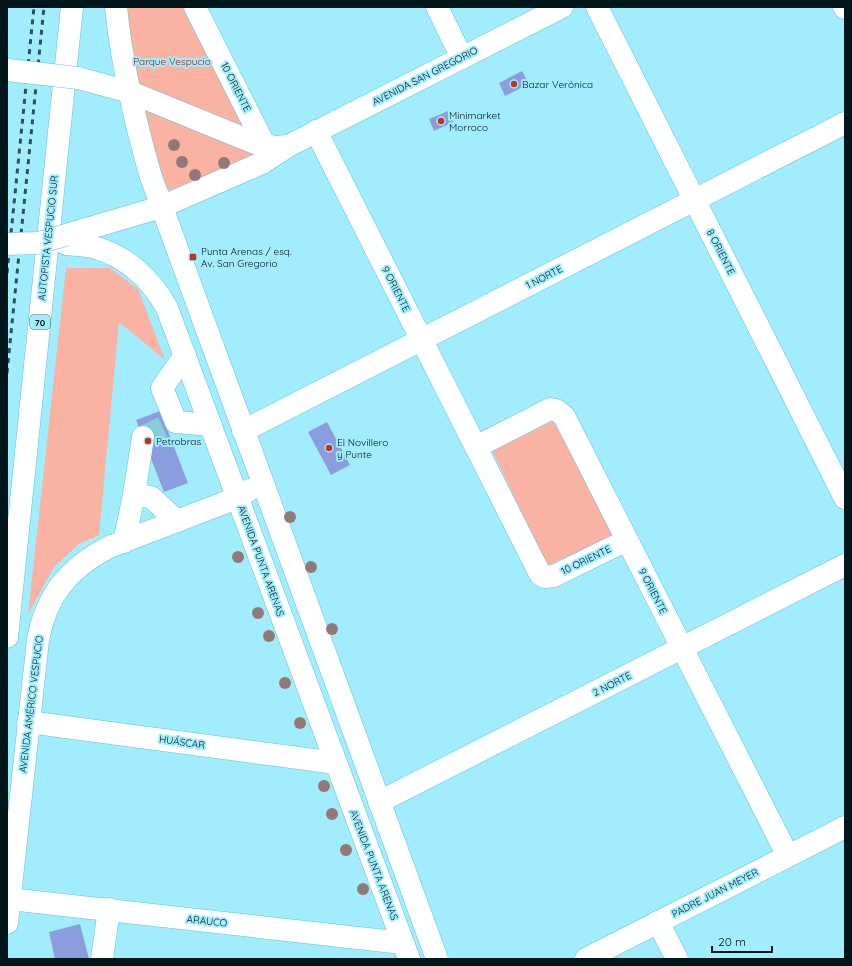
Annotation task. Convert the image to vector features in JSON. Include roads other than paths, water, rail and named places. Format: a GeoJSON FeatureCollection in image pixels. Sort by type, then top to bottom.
{"type":"FeatureCollection","features":[{"type":"Feature","properties":{"kind":"main road","name":"AUTOPISTA VESPUCIO SUR"},"geometry":{"type":"LineString","coordinates":[[7,637],[72,7]]}},
{"type":"Feature","properties":{"kind":"main road"},"geometry":{"type":"LineString","coordinates":[[116,7],[121,49],[130,92],[143,149],[161,207],[437,959]]}},
{"type":"Feature","properties":{"kind":"main road","name":"10 ORIENTE"},"geometry":{"type":"LineString","coordinates":[[196,7],[265,146]]}},
{"type":"Feature","properties":{"kind":"main road"},"geometry":{"type":"LineString","coordinates":[[437,7],[462,58]]}},
{"type":"Feature","properties":{"kind":"main road","name":"AVENIDA SAN GREGORIO"},"geometry":{"type":"LineString","coordinates":[[66,240],[161,207],[262,164],[288,146],[316,131],[562,7]]}},
{"type":"Feature","properties":{"kind":"main road","name":"8 ORIENTE"},"geometry":{"type":"LineString","coordinates":[[597,7],[845,498]]}},
{"type":"Feature","properties":{"kind":"main road","name":"AVENIDA SAN GREGORIO"},"geometry":{"type":"LineString","coordinates":[[7,70],[78,78],[98,82],[130,92],[255,143],[265,146],[288,146]]}},
{"type":"Feature","properties":{"kind":"main road","name":"1 NORTE"},"geometry":{"type":"LineString","coordinates":[[243,431],[845,123]]}},
{"type":"Feature","properties":{"kind":"main road","name":"9 ORIENTE"},"geometry":{"type":"LineString","coordinates":[[316,131],[537,570],[545,577]]}},
{"type":"Feature","properties":{"kind":"main road","name":"AVENIDA PUNTA ARENAS"},"geometry":{"type":"LineString","coordinates":[[7,244],[66,240],[104,251],[115,256],[141,273],[148,279],[162,298],[172,320],[406,951]]}},
{"type":"Feature","properties":{"kind":"main road"},"geometry":{"type":"LineString","coordinates":[[185,355],[162,388],[171,424],[211,425]]}},
{"type":"Feature","properties":{"kind":"main road","name":"9 ORIENTE"},"geometry":{"type":"LineString","coordinates":[[476,447],[550,409],[556,410],[564,416],[788,856]]}},
{"type":"Feature","properties":{"kind":"main road"},"geometry":{"type":"LineString","coordinates":[[124,542],[134,495],[143,437]]}},
{"type":"Feature","properties":{"kind":"main road","name":"AVENIDA AMÉRICO VESPUCIO"},"geometry":{"type":"LineString","coordinates":[[7,923],[38,640],[42,621],[49,603],[58,588],[80,564],[104,550],[237,498],[248,491],[252,486],[257,467]]}},
{"type":"Feature","properties":{"kind":"main road"},"geometry":{"type":"LineString","coordinates":[[134,495],[151,497],[177,521]]}},
{"type":"Feature","properties":{"kind":"main road","name":"10 ORIENTE"},"geometry":{"type":"LineString","coordinates":[[545,577],[554,576],[627,540]]}},
{"type":"Feature","properties":{"kind":"main road","name":"2 NORTE"},"geometry":{"type":"LineString","coordinates":[[379,802],[845,565]]}},
{"type":"Feature","properties":{"kind":"main road","name":"HUÁSCAR"},"geometry":{"type":"LineString","coordinates":[[28,722],[336,763]]}},
{"type":"Feature","properties":{"kind":"main road","name":"PADRE JUAN MEYER"},"geometry":{"type":"LineString","coordinates":[[586,959],[845,827]]}},
{"type":"Feature","properties":{"kind":"main road","name":"ARAUCO"},"geometry":{"type":"LineString","coordinates":[[10,898],[109,910],[406,951]]}},
{"type":"Feature","properties":{"kind":"main road"},"geometry":{"type":"LineString","coordinates":[[102,959],[109,910]]}},
{"type":"Feature","properties":{"kind":"main road"},"geometry":{"type":"LineString","coordinates":[[658,922],[677,959]]}},
{"type":"Feature","properties":{"kind":"tunnel"},"geometry":{"type":"LineString","coordinates":[[143,437],[166,426]]}},
{"type":"Feature","properties":{"kind":"railway"},"geometry":{"type":"LineString","coordinates":[[7,273],[34,7]]}},
{"type":"Feature","properties":{"kind":"railway"},"geometry":{"type":"LineString","coordinates":[[7,373],[44,7]]}},
{"type":"Feature","properties":{"kind":"place","name":"Bazar Verónica"},"geometry":{"type":"Point","coordinates":[514,84]}},
{"type":"Feature","properties":{"kind":"place","name":"Minimarket Morroco"},"geometry":{"type":"Point","coordinates":[441,121]}},
{"type":"Feature","properties":{"kind":"place","name":"Punta Arenas / esq. Av. San Gregorio"},"geometry":{"type":"Point","coordinates":[193,257]}},
{"type":"Feature","properties":{"kind":"place","name":"Petrobras"},"geometry":{"type":"Point","coordinates":[148,441]}},
{"type":"Feature","properties":{"kind":"place","name":"El Novillero y Punte"},"geometry":{"type":"Point","coordinates":[329,448]}},
{"type":"Feature","properties":{"kind":"park label","name":"Parque Vespucio"},"geometry":{"type":"Point","coordinates":[172,61]}}]}
